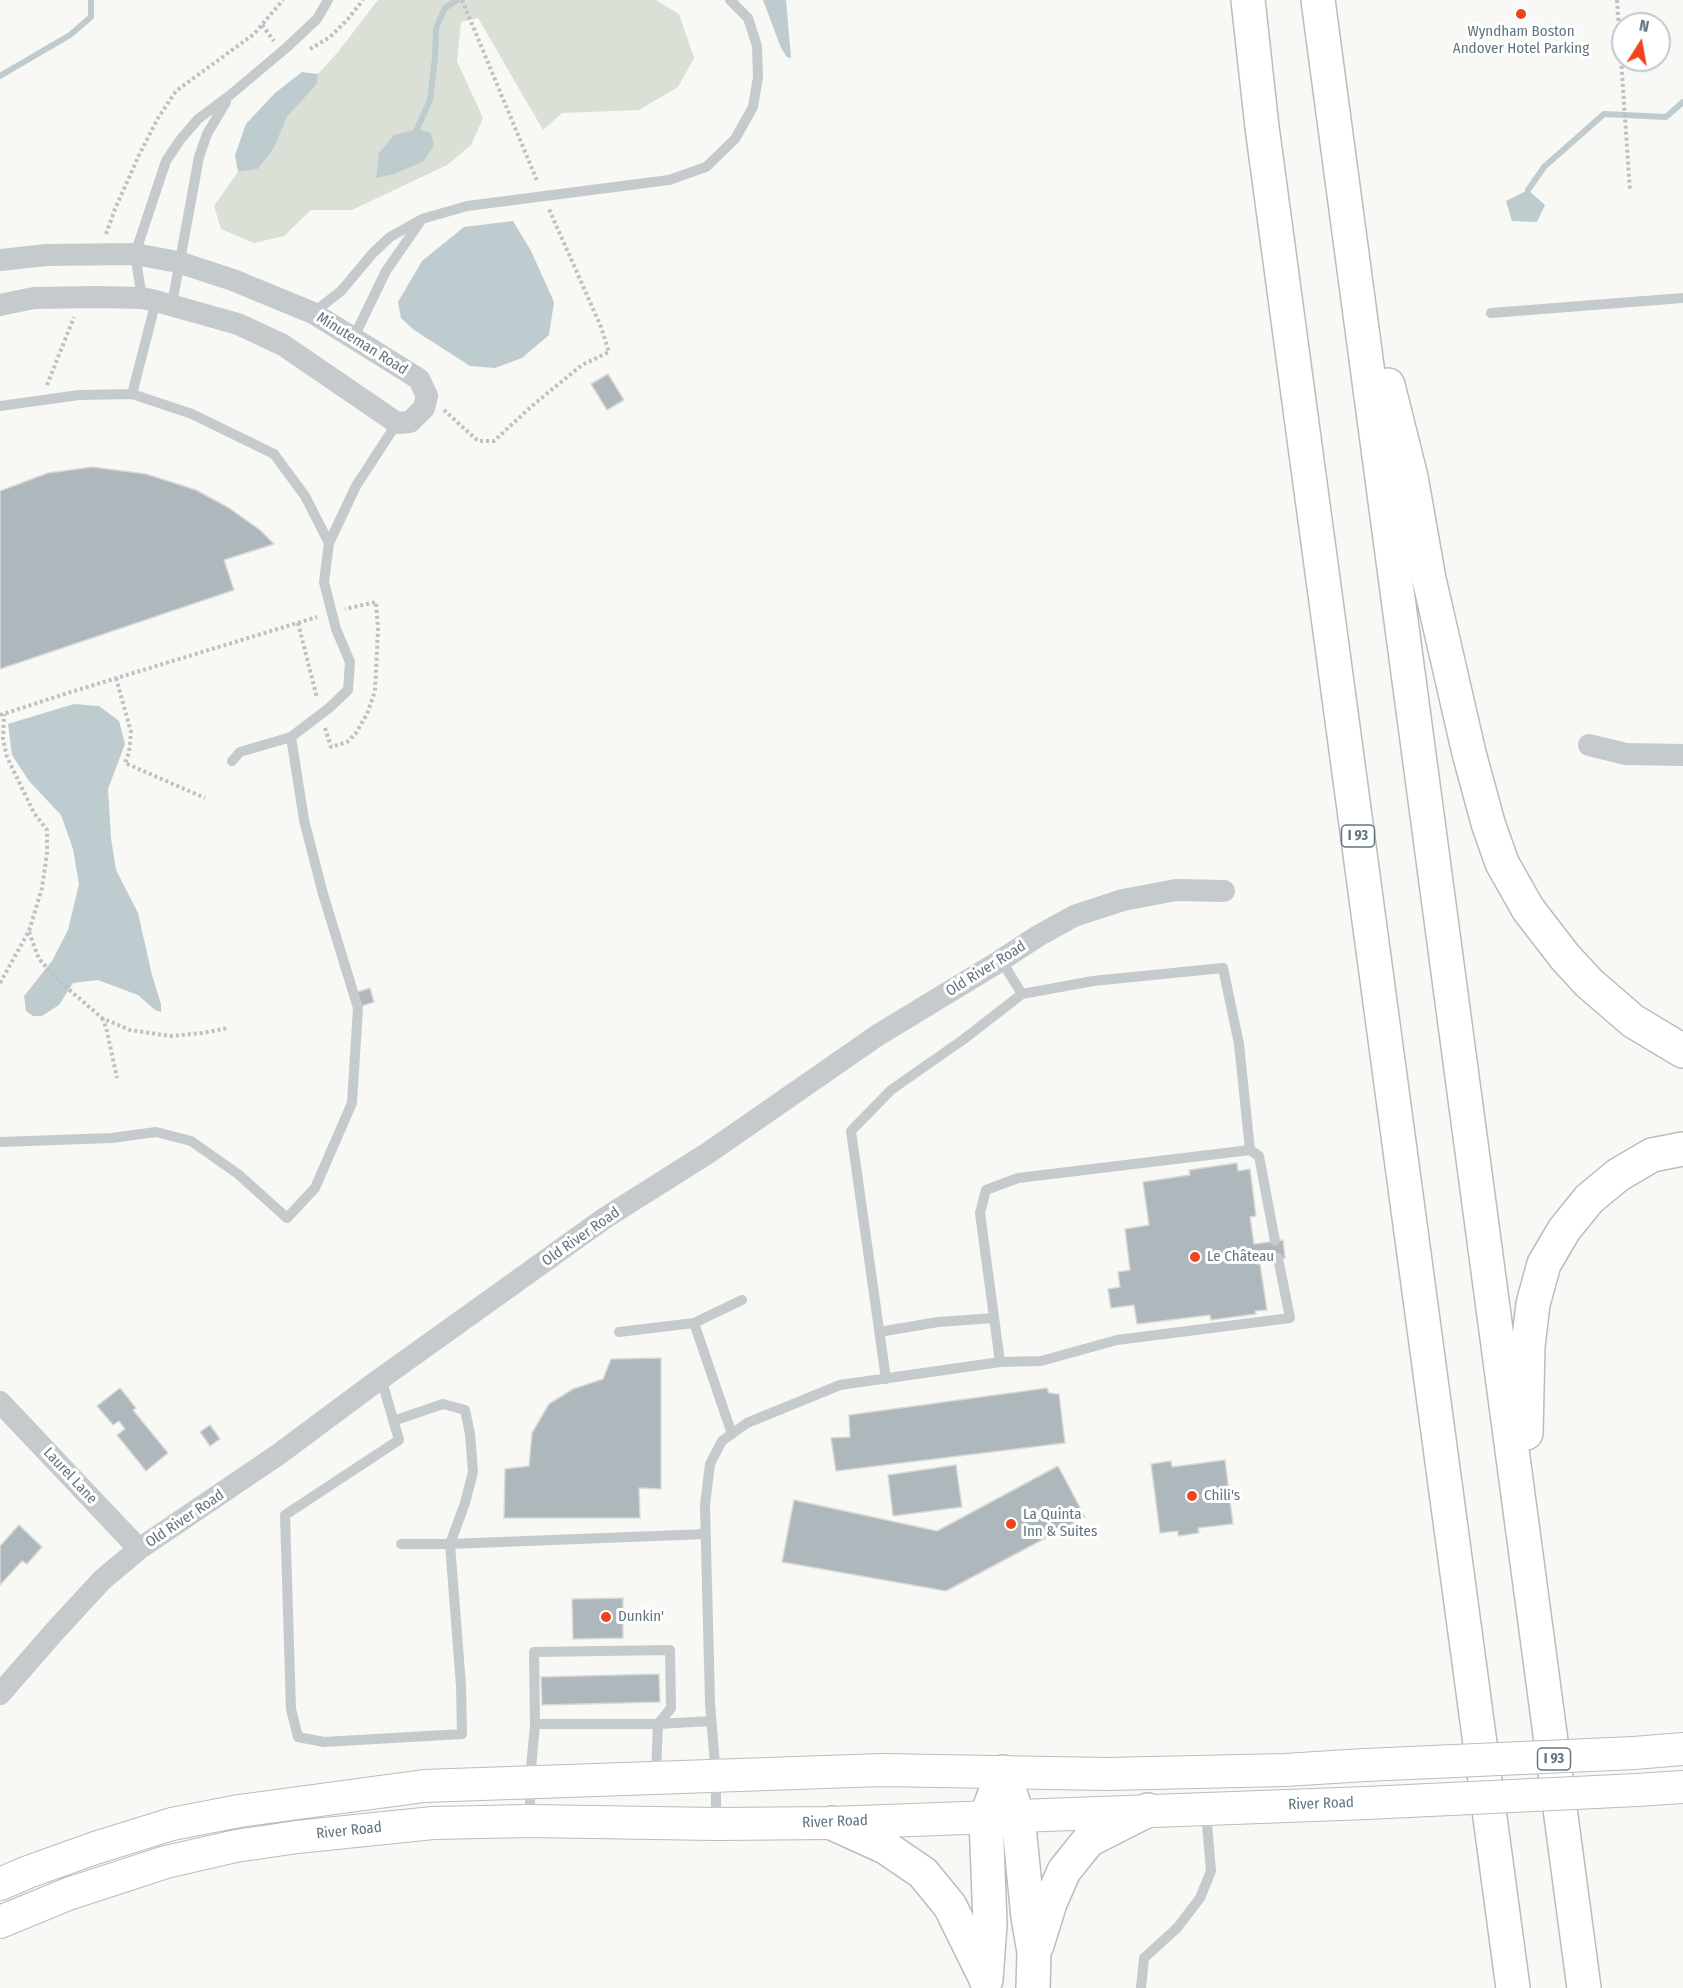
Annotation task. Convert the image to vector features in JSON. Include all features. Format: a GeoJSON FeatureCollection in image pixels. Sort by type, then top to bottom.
{"type":"FeatureCollection","features":[{"type":"Feature","properties":{"kind":"highway","name":"I 93"},"geometry":{"type":"LineString","coordinates":[[1248,0],[1262,127],[1513,1988]]}},
{"type":"Feature","properties":{"kind":"highway","name":"I 93"},"geometry":{"type":"LineString","coordinates":[[1318,0],[1451,1008],[1524,1531],[1584,1988]]}},
{"type":"Feature","properties":{"kind":"highway"},"geometry":{"type":"LineString","coordinates":[[1348,227],[1411,477],[1429,579],[1469,753],[1488,823],[1502,863],[1528,909],[1588,983],[1633,1021],[1683,1051]]}},
{"type":"Feature","properties":{"kind":"highway"},"geometry":{"type":"LineString","coordinates":[[1524,1531],[1528,1346],[1533,1304],[1544,1264],[1564,1230],[1589,1199],[1618,1174],[1652,1155],[1683,1149]]}},
{"type":"Feature","properties":{"kind":"highway"},"geometry":{"type":"LineString","coordinates":[[986,1982],[1002,1816],[1003,1772]]}},
{"type":"Feature","properties":{"kind":"highway"},"geometry":{"type":"LineString","coordinates":[[1034,1952],[1050,1903],[1064,1871],[1089,1840],[1148,1810]]}},
{"type":"Feature","properties":{"kind":"highway"},"geometry":{"type":"LineString","coordinates":[[1002,1816],[1028,1917],[1034,1952],[1033,1988]]}},
{"type":"Feature","properties":{"kind":"highway"},"geometry":{"type":"LineString","coordinates":[[832,1823],[885,1847],[923,1873],[950,1906],[986,1982]]}},
{"type":"Feature","properties":{"kind":"highway"},"geometry":{"type":"LineString","coordinates":[[1501,1895],[1503,1988]]}},
{"type":"Feature","properties":{"kind":"main road"},"geometry":{"type":"LineString","coordinates":[[0,1884],[106,1844],[172,1824],[239,1810],[424,1785],[882,1770],[1107,1774],[1285,1770],[1683,1749]]}},
{"type":"Feature","properties":{"kind":"main road","name":"River Road"},"geometry":{"type":"LineString","coordinates":[[0,1922],[68,1894],[166,1862],[236,1846],[297,1837],[433,1823],[530,1821],[832,1823],[1367,1803],[1683,1787]]}},
{"type":"Feature","properties":{"kind":"street","name":"Minuteman Road"},"geometry":{"type":"LineString","coordinates":[[0,260],[46,255],[135,254],[178,262],[233,280],[313,313],[419,379],[428,396]]}},
{"type":"Feature","properties":{"kind":"street"},"geometry":{"type":"LineString","coordinates":[[0,305],[34,298],[157,301],[237,324],[282,345],[397,423],[410,422],[424,408],[428,396]]}},
{"type":"Feature","properties":{"kind":"street"},"geometry":{"type":"LineString","coordinates":[[1589,745],[1626,754],[1683,755]]}},
{"type":"Feature","properties":{"kind":"street","name":"Old River Road"},"geometry":{"type":"LineString","coordinates":[[0,1694],[102,1580],[139,1549],[279,1455],[381,1378],[605,1218],[708,1153],[878,1035],[1074,916],[1124,900],[1176,890],[1224,891]]}},
{"type":"Feature","properties":{"kind":"street","name":"Laurel Lane"},"geometry":{"type":"LineString","coordinates":[[0,1402],[139,1549]]}},
{"type":"Feature","properties":{"kind":"lane"},"geometry":{"type":"LineString","coordinates":[[157,301],[135,254],[166,160],[198,119],[229,96],[317,19],[328,0]]}},
{"type":"Feature","properties":{"kind":"lane"},"geometry":{"type":"LineString","coordinates":[[313,313],[341,291],[373,253],[390,237],[422,219],[467,206],[669,180],[706,167],[735,139],[753,107],[758,77],[757,46],[748,18],[730,0]]}},
{"type":"Feature","properties":{"kind":"lane"},"geometry":{"type":"LineString","coordinates":[[132,394],[157,301],[178,262],[199,157],[207,134],[229,96]]}},
{"type":"Feature","properties":{"kind":"lane"},"geometry":{"type":"LineString","coordinates":[[353,339],[386,271],[422,219]]}},
{"type":"Feature","properties":{"kind":"lane"},"geometry":{"type":"LineString","coordinates":[[1491,314],[1683,298]]}},
{"type":"Feature","properties":{"kind":"lane"},"geometry":{"type":"LineString","coordinates":[[0,406],[79,395],[132,394],[192,414],[274,454],[305,496],[328,543]]}},
{"type":"Feature","properties":{"kind":"lane"},"geometry":{"type":"LineString","coordinates":[[232,761],[240,752],[291,737],[329,708],[348,690],[350,662],[336,629],[324,582],[328,543],[356,486],[397,423]]}},
{"type":"Feature","properties":{"kind":"lane"},"geometry":{"type":"LineString","coordinates":[[0,1142],[112,1138],[156,1132],[191,1141],[238,1174],[287,1218],[315,1188],[352,1103],[358,1008],[304,820],[291,737]]}},
{"type":"Feature","properties":{"kind":"lane"},"geometry":{"type":"LineString","coordinates":[[1001,960],[1022,994]]}},
{"type":"Feature","properties":{"kind":"lane"},"geometry":{"type":"LineString","coordinates":[[886,1379],[851,1131],[891,1090],[964,1039],[1022,994],[1093,981],[1223,968],[1239,1044],[1250,1150]]}},
{"type":"Feature","properties":{"kind":"lane"},"geometry":{"type":"LineString","coordinates":[[1000,1362],[980,1213],[986,1190],[1018,1178],[1250,1150],[1259,1156],[1275,1241]]}},
{"type":"Feature","properties":{"kind":"lane"},"geometry":{"type":"LineString","coordinates":[[716,1824],[705,1505],[710,1464],[722,1441],[747,1423],[840,1385],[1000,1362],[1041,1361],[1117,1340],[1290,1318],[1278,1258]]}},
{"type":"Feature","properties":{"kind":"lane"},"geometry":{"type":"LineString","coordinates":[[619,1332],[694,1323],[742,1300]]}},
{"type":"Feature","properties":{"kind":"lane"},"geometry":{"type":"LineString","coordinates":[[879,1332],[938,1322],[993,1318]]}},
{"type":"Feature","properties":{"kind":"lane"},"geometry":{"type":"LineString","coordinates":[[694,1323],[732,1434]]}},
{"type":"Feature","properties":{"kind":"lane"},"geometry":{"type":"LineString","coordinates":[[381,1378],[393,1421],[399,1440],[285,1515],[291,1709],[298,1737],[324,1742],[462,1734],[461,1686],[450,1544],[465,1503],[473,1472],[470,1434],[465,1410],[443,1404],[393,1421]]}},
{"type":"Feature","properties":{"kind":"lane"},"geometry":{"type":"LineString","coordinates":[[401,1544],[706,1534]]}},
{"type":"Feature","properties":{"kind":"lane"},"geometry":{"type":"LineString","coordinates":[[530,1821],[530,1780],[536,1724],[534,1652],[670,1650],[671,1708],[658,1724],[656,1779]]}},
{"type":"Feature","properties":{"kind":"lane"},"geometry":{"type":"LineString","coordinates":[[536,1724],[658,1724],[711,1721]]}},
{"type":"Feature","properties":{"kind":"lane"},"geometry":{"type":"LineString","coordinates":[[1141,1988],[1144,1958],[1177,1928],[1200,1898],[1211,1871],[1205,1809]]}},
{"type":"Feature","properties":{"kind":"path"},"geometry":{"type":"LineString","coordinates":[[308,50],[330,37],[363,0]]}},
{"type":"Feature","properties":{"kind":"path"},"geometry":{"type":"LineString","coordinates":[[428,396],[477,441],[494,441],[582,365],[609,352],[601,327],[543,196],[462,0]]}},
{"type":"Feature","properties":{"kind":"path"},"geometry":{"type":"LineString","coordinates":[[1617,0],[1630,192]]}},
{"type":"Feature","properties":{"kind":"path"},"geometry":{"type":"LineString","coordinates":[[262,25],[274,41]]}},
{"type":"Feature","properties":{"kind":"path"},"geometry":{"type":"LineString","coordinates":[[0,983],[29,931],[42,888],[47,853],[47,830],[34,813],[7,757],[3,739],[2,715],[298,623]]}},
{"type":"Feature","properties":{"kind":"path"},"geometry":{"type":"LineString","coordinates":[[116,678],[131,732],[129,753],[124,763],[205,798]]}},
{"type":"Feature","properties":{"kind":"path"},"geometry":{"type":"LineString","coordinates":[[29,931],[39,959],[76,997],[102,1018],[130,1030],[170,1036],[203,1034],[228,1028]]}},
{"type":"Feature","properties":{"kind":"path"},"geometry":{"type":"LineString","coordinates":[[102,1018],[117,1078]]}},
{"type":"Feature","properties":{"kind":"shaded area"},"geometry":{"type":"Polygon","coordinates":[[[378,0],[656,0],[679,14],[694,58],[678,87],[639,110],[562,113],[543,130],[478,18],[461,22],[457,61],[483,118],[471,145],[447,165],[352,210],[311,210],[284,236],[254,243],[221,229],[214,206],[238,172],[258,169],[274,148],[287,117],[317,84],[318,74],[378,0]]]}},
{"type":"Feature","properties":{"kind":"shaded area"},"geometry":{"type":"Polygon","coordinates":[[[763,0],[786,0],[791,58],[787,57],[781,48],[763,0]]]}},
{"type":"Feature","properties":{"kind":"shaded area"},"geometry":{"type":"Polygon","coordinates":[[[302,72],[318,74],[317,84],[287,117],[274,148],[258,169],[238,172],[235,155],[246,124],[275,93],[302,72]]]}},
{"type":"Feature","properties":{"kind":"shaded area"},"geometry":{"type":"Polygon","coordinates":[[[417,129],[431,133],[434,145],[424,161],[394,174],[376,178],[379,153],[394,135],[417,129]]]}},
{"type":"Feature","properties":{"kind":"shaded area"},"geometry":{"type":"Polygon","coordinates":[[[1528,190],[1545,205],[1537,222],[1512,221],[1506,201],[1528,190]]]}},
{"type":"Feature","properties":{"kind":"shaded area"},"geometry":{"type":"Polygon","coordinates":[[[513,221],[531,251],[554,302],[549,335],[522,358],[495,368],[470,366],[414,330],[401,318],[398,302],[422,261],[464,227],[513,221]]]}},
{"type":"Feature","properties":{"kind":"shaded area"},"geometry":{"type":"Polygon","coordinates":[[[74,704],[99,706],[119,721],[125,744],[108,789],[111,838],[116,870],[138,913],[161,1004],[161,1012],[155,1010],[138,995],[98,980],[73,983],[59,1005],[42,1016],[33,1016],[26,1011],[24,996],[52,961],[68,930],[79,884],[73,849],[61,815],[29,781],[12,755],[8,724],[74,704]]]}},
{"type":"Feature","properties":{"kind":"building"},"geometry":{"type":"Polygon","coordinates":[[[608,374],[624,400],[607,410],[591,384],[608,374]]]}},
{"type":"Feature","properties":{"kind":"building"},"geometry":{"type":"Polygon","coordinates":[[[92,467],[146,474],[196,490],[229,508],[260,530],[274,544],[224,560],[234,590],[0,669],[0,491],[48,473],[92,467]]]}},
{"type":"Feature","properties":{"kind":"building"},"geometry":{"type":"Polygon","coordinates":[[[370,988],[374,1002],[362,1006],[357,992],[370,988]]]}},
{"type":"Feature","properties":{"kind":"building"},"geometry":{"type":"Polygon","coordinates":[[[1237,1163],[1238,1171],[1250,1169],[1256,1216],[1250,1217],[1254,1244],[1283,1240],[1285,1258],[1257,1262],[1260,1264],[1267,1310],[1255,1311],[1256,1314],[1211,1320],[1210,1315],[1137,1324],[1134,1305],[1111,1308],[1108,1289],[1120,1287],[1118,1272],[1130,1270],[1125,1229],[1149,1225],[1143,1182],[1190,1175],[1189,1170],[1237,1163]]]}},
{"type":"Feature","properties":{"kind":"building"},"geometry":{"type":"Polygon","coordinates":[[[661,1358],[661,1489],[639,1488],[640,1518],[504,1518],[505,1469],[529,1466],[532,1433],[549,1404],[573,1389],[603,1379],[611,1359],[661,1358]]]}},
{"type":"Feature","properties":{"kind":"building"},"geometry":{"type":"Polygon","coordinates":[[[120,1388],[136,1408],[133,1410],[168,1453],[146,1471],[117,1435],[125,1429],[119,1421],[113,1425],[97,1406],[120,1388]]]}},
{"type":"Feature","properties":{"kind":"building"},"geometry":{"type":"Polygon","coordinates":[[[1047,1388],[1049,1393],[1059,1394],[1065,1443],[836,1471],[831,1438],[850,1437],[849,1415],[1047,1388]]]}},
{"type":"Feature","properties":{"kind":"building"},"geometry":{"type":"Polygon","coordinates":[[[210,1425],[220,1439],[210,1446],[200,1432],[210,1425]]]}},
{"type":"Feature","properties":{"kind":"building","name":"Chili's"},"geometry":{"type":"Polygon","coordinates":[[[1225,1460],[1233,1524],[1198,1528],[1199,1533],[1178,1536],[1178,1531],[1160,1533],[1151,1464],[1171,1461],[1172,1467],[1225,1460]]]}},
{"type":"Feature","properties":{"kind":"building"},"geometry":{"type":"Polygon","coordinates":[[[956,1465],[962,1507],[893,1516],[888,1475],[956,1465]]]}},
{"type":"Feature","properties":{"kind":"building","name":"La Quinta Inn & Suites"},"geometry":{"type":"Polygon","coordinates":[[[1058,1466],[1085,1517],[946,1591],[782,1562],[794,1500],[937,1531],[1058,1466]]]}},
{"type":"Feature","properties":{"kind":"building"},"geometry":{"type":"Polygon","coordinates":[[[19,1525],[42,1547],[27,1564],[22,1561],[0,1585],[0,1546],[19,1525]]]}},
{"type":"Feature","properties":{"kind":"building"},"geometry":{"type":"Polygon","coordinates":[[[623,1598],[623,1638],[573,1639],[572,1599],[623,1598]]]}},
{"type":"Feature","properties":{"kind":"building"},"geometry":{"type":"Polygon","coordinates":[[[659,1674],[660,1702],[542,1705],[541,1677],[659,1674]]]}},
{"type":"Feature","properties":{"kind":"waterway"},"geometry":{"type":"LineString","coordinates":[[0,76],[70,35],[91,17],[91,0]]}},
{"type":"Feature","properties":{"kind":"waterway"},"geometry":{"type":"LineString","coordinates":[[417,129],[430,100],[436,28],[445,8],[457,0]]}},
{"type":"Feature","properties":{"kind":"waterway"},"geometry":{"type":"LineString","coordinates":[[1528,190],[1544,167],[1604,114],[1666,117],[1683,102]]}},
{"type":"Feature","properties":{"kind":"place","name":"Wyndham Boston Andover Hotel Parking"},"geometry":{"type":"Point","coordinates":[1521,14]}},
{"type":"Feature","properties":{"kind":"place","name":"Le Château"},"geometry":{"type":"Point","coordinates":[1195,1257]}},
{"type":"Feature","properties":{"kind":"place","name":"Chili's"},"geometry":{"type":"Point","coordinates":[1192,1496]}},
{"type":"Feature","properties":{"kind":"place","name":"La Quinta Inn & Suites"},"geometry":{"type":"Point","coordinates":[1011,1524]}},
{"type":"Feature","properties":{"kind":"place","name":"Dunkin'"},"geometry":{"type":"Point","coordinates":[606,1617]}}]}
